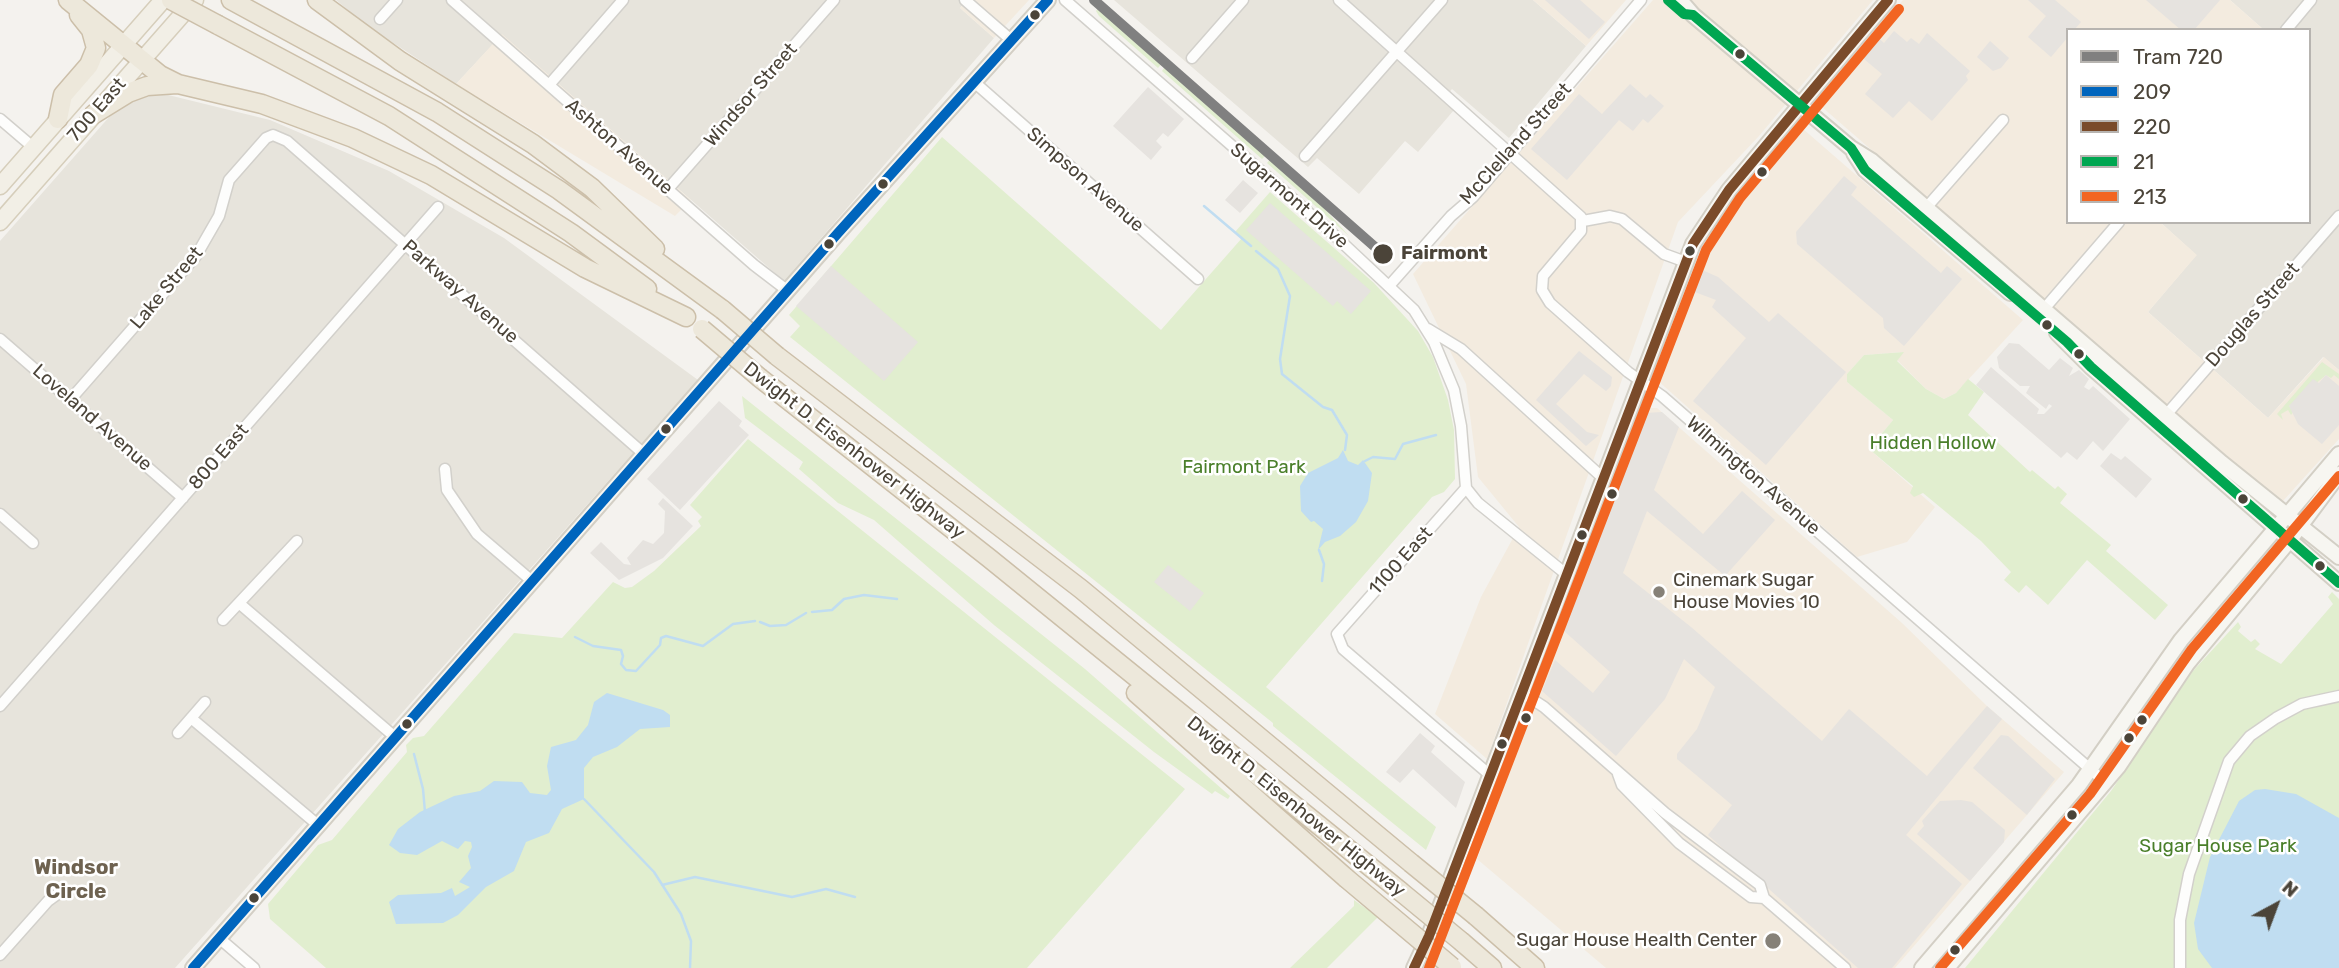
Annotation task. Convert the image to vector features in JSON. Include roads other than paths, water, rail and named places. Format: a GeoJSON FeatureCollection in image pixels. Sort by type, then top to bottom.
{"type":"FeatureCollection","features":[{"type":"Feature","properties":{"kind":"highway"},"geometry":{"type":"LineString","coordinates":[[69,0],[125,44],[146,55],[160,75],[178,84],[262,104],[353,138],[431,175],[585,268],[686,317]]}},
{"type":"Feature","properties":{"kind":"highway"},"geometry":{"type":"LineString","coordinates":[[58,119],[63,95],[89,65],[96,48],[91,30],[69,0]]}},
{"type":"Feature","properties":{"kind":"highway","name":"Dwight D. Eisenhower Highway"},"geometry":{"type":"LineString","coordinates":[[170,0],[389,116],[571,233],[686,317],[989,558],[1492,968]]}},
{"type":"Feature","properties":{"kind":"highway"},"geometry":{"type":"LineString","coordinates":[[317,0],[362,36],[533,144],[592,188],[705,297]]}},
{"type":"Feature","properties":{"kind":"highway","name":"Dwight D. Eisenhower Highway"},"geometry":{"type":"LineString","coordinates":[[236,2],[448,120],[559,190],[723,310],[777,356],[1081,590],[1476,916],[1535,968]]}},
{"type":"Feature","properties":{"kind":"highway"},"geometry":{"type":"LineString","coordinates":[[94,114],[128,93],[147,86],[178,84]]}},
{"type":"Feature","properties":{"kind":"highway"},"geometry":{"type":"LineString","coordinates":[[989,558],[1239,786],[1453,967]]}},
{"type":"Feature","properties":{"kind":"highway"},"geometry":{"type":"LineString","coordinates":[[1493,931],[1552,968]]}},
{"type":"Feature","properties":{"kind":"main road","name":"700 East"},"geometry":{"type":"LineString","coordinates":[[0,186],[163,0]]}},
{"type":"Feature","properties":{"kind":"main road"},"geometry":{"type":"LineString","coordinates":[[170,0],[140,36],[138,50],[146,55],[152,36],[184,0]]}},
{"type":"Feature","properties":{"kind":"main road","name":"700 East"},"geometry":{"type":"LineString","coordinates":[[0,222],[195,0]]}},
{"type":"Feature","properties":{"kind":"main road"},"geometry":{"type":"LineString","coordinates":[[1010,39],[1015,26],[1038,0]]}},
{"type":"Feature","properties":{"kind":"main road"},"geometry":{"type":"LineString","coordinates":[[192,968],[1010,39],[1022,31],[1048,0]]}},
{"type":"Feature","properties":{"kind":"main road"},"geometry":{"type":"LineString","coordinates":[[1668,0],[1684,15],[1693,15]]}},
{"type":"Feature","properties":{"kind":"main road"},"geometry":{"type":"LineString","coordinates":[[1680,0],[1693,15],[1851,148],[1872,162],[2166,415],[2339,556]]}},
{"type":"Feature","properties":{"kind":"main road"},"geometry":{"type":"LineString","coordinates":[[1414,968],[1429,936],[1686,262],[1714,210],[1798,104],[1888,0]]}},
{"type":"Feature","properties":{"kind":"main road"},"geometry":{"type":"LineString","coordinates":[[1851,148],[1866,170],[2067,342],[2091,367],[2339,583]]}},
{"type":"Feature","properties":{"kind":"main road"},"geometry":{"type":"LineString","coordinates":[[1965,256],[1971,255],[1994,274],[2002,275]]}},
{"type":"Feature","properties":{"kind":"main road"},"geometry":{"type":"LineString","coordinates":[[2091,367],[2106,372],[2157,415],[2166,415]]}},
{"type":"Feature","properties":{"kind":"main road"},"geometry":{"type":"LineString","coordinates":[[1922,968],[2091,771],[2181,640],[2339,454]]}},
{"type":"Feature","properties":{"kind":"main road"},"geometry":{"type":"LineString","coordinates":[[1947,968],[2105,782],[2187,664],[2289,541],[2339,474]]}},
{"type":"Feature","properties":{"kind":"street"},"geometry":{"type":"LineString","coordinates":[[380,19],[397,0]]}},
{"type":"Feature","properties":{"kind":"street","name":"Ashton Avenue"},"geometry":{"type":"LineString","coordinates":[[452,0],[788,291]]}},
{"type":"Feature","properties":{"kind":"street"},"geometry":{"type":"LineString","coordinates":[[549,85],[623,0]]}},
{"type":"Feature","properties":{"kind":"street","name":"Windsor Street"},"geometry":{"type":"LineString","coordinates":[[668,189],[834,0]]}},
{"type":"Feature","properties":{"kind":"street"},"geometry":{"type":"LineString","coordinates":[[965,0],[1010,39]]}},
{"type":"Feature","properties":{"kind":"street","name":"Sugarmont Drive"},"geometry":{"type":"LineString","coordinates":[[1065,0],[1390,286],[1414,310],[1427,329],[1461,349],[1602,478]]}},
{"type":"Feature","properties":{"kind":"street"},"geometry":{"type":"LineString","coordinates":[[1192,58],[1243,0]]}},
{"type":"Feature","properties":{"kind":"street"},"geometry":{"type":"LineString","coordinates":[[1339,0],[1512,152],[1583,221],[1610,216],[1622,219],[1671,258],[1686,262]]}},
{"type":"Feature","properties":{"kind":"street"},"geometry":{"type":"LineString","coordinates":[[1305,156],[1442,0]]}},
{"type":"Feature","properties":{"kind":"street","name":"McClelland Street"},"geometry":{"type":"LineString","coordinates":[[1390,286],[1512,152],[1641,0]]}},
{"type":"Feature","properties":{"kind":"street"},"geometry":{"type":"LineString","coordinates":[[2288,28],[2311,0]]}},
{"type":"Feature","properties":{"kind":"street","name":"Simpson Avenue"},"geometry":{"type":"LineString","coordinates":[[973,81],[1198,279]]}},
{"type":"Feature","properties":{"kind":"street"},"geometry":{"type":"LineString","coordinates":[[0,119],[34,148]]}},
{"type":"Feature","properties":{"kind":"street"},"geometry":{"type":"LineString","coordinates":[[1926,208],[2003,120]]}},
{"type":"Feature","properties":{"kind":"street","name":"Parkway Avenue"},"geometry":{"type":"LineString","coordinates":[[273,135],[288,141],[644,454]]}},
{"type":"Feature","properties":{"kind":"street","name":"Lake Street"},"geometry":{"type":"LineString","coordinates":[[70,400],[196,256],[214,228],[229,180],[266,138],[273,135]]}},
{"type":"Feature","properties":{"kind":"street","name":"800 East"},"geometry":{"type":"LineString","coordinates":[[0,706],[438,207]]}},
{"type":"Feature","properties":{"kind":"street","name":"Douglas Street"},"geometry":{"type":"LineString","coordinates":[[2166,415],[2339,216]]}},
{"type":"Feature","properties":{"kind":"street","name":"Wilmington Avenue"},"geometry":{"type":"LineString","coordinates":[[1583,221],[1581,232],[1546,271],[1542,285],[1544,295],[1571,323],[2105,782]]}},
{"type":"Feature","properties":{"kind":"street"},"geometry":{"type":"LineString","coordinates":[[2044,309],[2117,224]]}},
{"type":"Feature","properties":{"kind":"street"},"geometry":{"type":"LineString","coordinates":[[1427,329],[1446,367],[1457,403],[1466,488],[1478,503],[1566,574]]}},
{"type":"Feature","properties":{"kind":"street","name":"Loveland Avenue"},"geometry":{"type":"LineString","coordinates":[[0,340],[183,498]]}},
{"type":"Feature","properties":{"kind":"street"},"geometry":{"type":"LineString","coordinates":[[444,469],[447,490],[477,534],[532,581]]}},
{"type":"Feature","properties":{"kind":"street","name":"1100 East"},"geometry":{"type":"LineString","coordinates":[[1466,488],[1337,634],[1343,649],[1490,775]]}},
{"type":"Feature","properties":{"kind":"street"},"geometry":{"type":"LineString","coordinates":[[0,514],[33,543]]}},
{"type":"Feature","properties":{"kind":"street"},"geometry":{"type":"LineString","coordinates":[[223,620],[297,541]]}},
{"type":"Feature","properties":{"kind":"street"},"geometry":{"type":"LineString","coordinates":[[240,604],[395,737]]}},
{"type":"Feature","properties":{"kind":"street"},"geometry":{"type":"LineString","coordinates":[[1521,692],[1544,707],[1618,774],[1754,879],[1760,885],[1764,898],[1845,968]]}},
{"type":"Feature","properties":{"kind":"street"},"geometry":{"type":"LineString","coordinates":[[2180,968],[2180,920],[2189,874],[2229,761],[2250,736],[2302,704],[2339,696]]}},
{"type":"Feature","properties":{"kind":"street"},"geometry":{"type":"LineString","coordinates":[[178,733],[205,702]]}},
{"type":"Feature","properties":{"kind":"street"},"geometry":{"type":"LineString","coordinates":[[191,718],[318,825]]}},
{"type":"Feature","properties":{"kind":"street"},"geometry":{"type":"LineString","coordinates":[[1618,774],[1622,785],[1686,849],[1751,897],[1764,898]]}},
{"type":"Feature","properties":{"kind":"street"},"geometry":{"type":"LineString","coordinates":[[0,955],[48,901],[58,893],[69,891]]}},
{"type":"Feature","properties":{"kind":"street"},"geometry":{"type":"LineString","coordinates":[[219,938],[254,968]]}},
{"type":"Feature","properties":{"kind":"water"},"geometry":{"type":"Polygon","coordinates":[[[1343,450],[1348,461],[1358,465],[1363,460],[1372,473],[1368,501],[1356,522],[1340,536],[1325,542],[1318,550],[1323,529],[1314,521],[1311,522],[1301,511],[1300,486],[1308,473],[1338,458],[1343,450]]]}},
{"type":"Feature","properties":{"kind":"water"},"geometry":{"type":"Polygon","coordinates":[[[607,693],[663,710],[670,715],[670,727],[640,729],[617,747],[593,757],[584,768],[584,799],[562,809],[549,833],[526,842],[514,871],[486,887],[458,915],[443,923],[396,924],[389,902],[398,895],[441,893],[452,888],[455,896],[470,887],[459,882],[471,868],[468,856],[472,847],[471,842],[465,841],[458,849],[442,841],[417,855],[400,853],[389,845],[398,829],[420,812],[454,796],[480,791],[494,781],[522,782],[530,793],[547,795],[551,790],[547,766],[551,747],[576,740],[588,725],[594,702],[607,693]]]}},
{"type":"Feature","properties":{"kind":"water"},"geometry":{"type":"Polygon","coordinates":[[[2255,790],[2296,794],[2339,818],[2339,968],[2212,968],[2198,949],[2194,923],[2210,857],[2239,801],[2255,790]]]}},
{"type":"Feature","properties":{"kind":"waterway"},"geometry":{"type":"LineString","coordinates":[[1204,206],[1251,246]]}},
{"type":"Feature","properties":{"kind":"waterway"},"geometry":{"type":"LineString","coordinates":[[1256,251],[1278,269],[1290,296],[1280,359],[1282,374],[1323,407],[1332,410],[1347,435],[1345,450]]}},
{"type":"Feature","properties":{"kind":"waterway"},"geometry":{"type":"LineString","coordinates":[[1365,461],[1373,457],[1395,459],[1403,444],[1436,435]]}},
{"type":"Feature","properties":{"kind":"waterway"},"geometry":{"type":"LineString","coordinates":[[1319,550],[1324,564],[1322,581]]}},
{"type":"Feature","properties":{"kind":"waterway"},"geometry":{"type":"LineString","coordinates":[[812,612],[832,610],[844,599],[864,595],[897,599]]}},
{"type":"Feature","properties":{"kind":"waterway"},"geometry":{"type":"LineString","coordinates":[[760,622],[770,626],[786,625],[806,613]]}},
{"type":"Feature","properties":{"kind":"waterway"},"geometry":{"type":"LineString","coordinates":[[575,637],[593,646],[621,650],[621,664],[626,670],[636,671],[660,645],[661,638],[666,636],[703,646],[733,624],[755,621]]}},
{"type":"Feature","properties":{"kind":"waterway"},"geometry":{"type":"LineString","coordinates":[[414,754],[423,789],[425,812]]}},
{"type":"Feature","properties":{"kind":"waterway"},"geometry":{"type":"LineString","coordinates":[[584,799],[654,872],[681,914],[691,941],[690,968]]}},
{"type":"Feature","properties":{"kind":"waterway"},"geometry":{"type":"LineString","coordinates":[[662,885],[695,877],[792,897],[826,889],[855,897]]}},
{"type":"Feature","properties":{"kind":"tram line","name":"720"},"geometry":{"type":"LineString","coordinates":[[1094,0],[1383,254]]}},
{"type":"Feature","properties":{"kind":"tram line"},"geometry":{"type":"LineString","coordinates":[[1305,185],[1386,263]]}},
{"type":"Feature","properties":{"kind":"place","name":"Fairmont"},"geometry":{"type":"Point","coordinates":[1383,254]}},
{"type":"Feature","properties":{"kind":"place","name":"Cinemark Sugar House Movies 10"},"geometry":{"type":"Point","coordinates":[1659,592]}},
{"type":"Feature","properties":{"kind":"place","name":"Sugar House Health Center"},"geometry":{"type":"Point","coordinates":[1773,941]}},
{"type":"Feature","properties":{"kind":"district","name":"Windsor Circle"},"geometry":{"type":"Point","coordinates":[76,880]}},
{"type":"Feature","properties":{"kind":"park label","name":"Hidden Hollow"},"geometry":{"type":"Point","coordinates":[1933,444]}},
{"type":"Feature","properties":{"kind":"park label","name":"Fairmont Park"},"geometry":{"type":"Point","coordinates":[1244,468]}},
{"type":"Feature","properties":{"kind":"park label","name":"Sugar House Park"},"geometry":{"type":"Point","coordinates":[2218,847]}}]}
